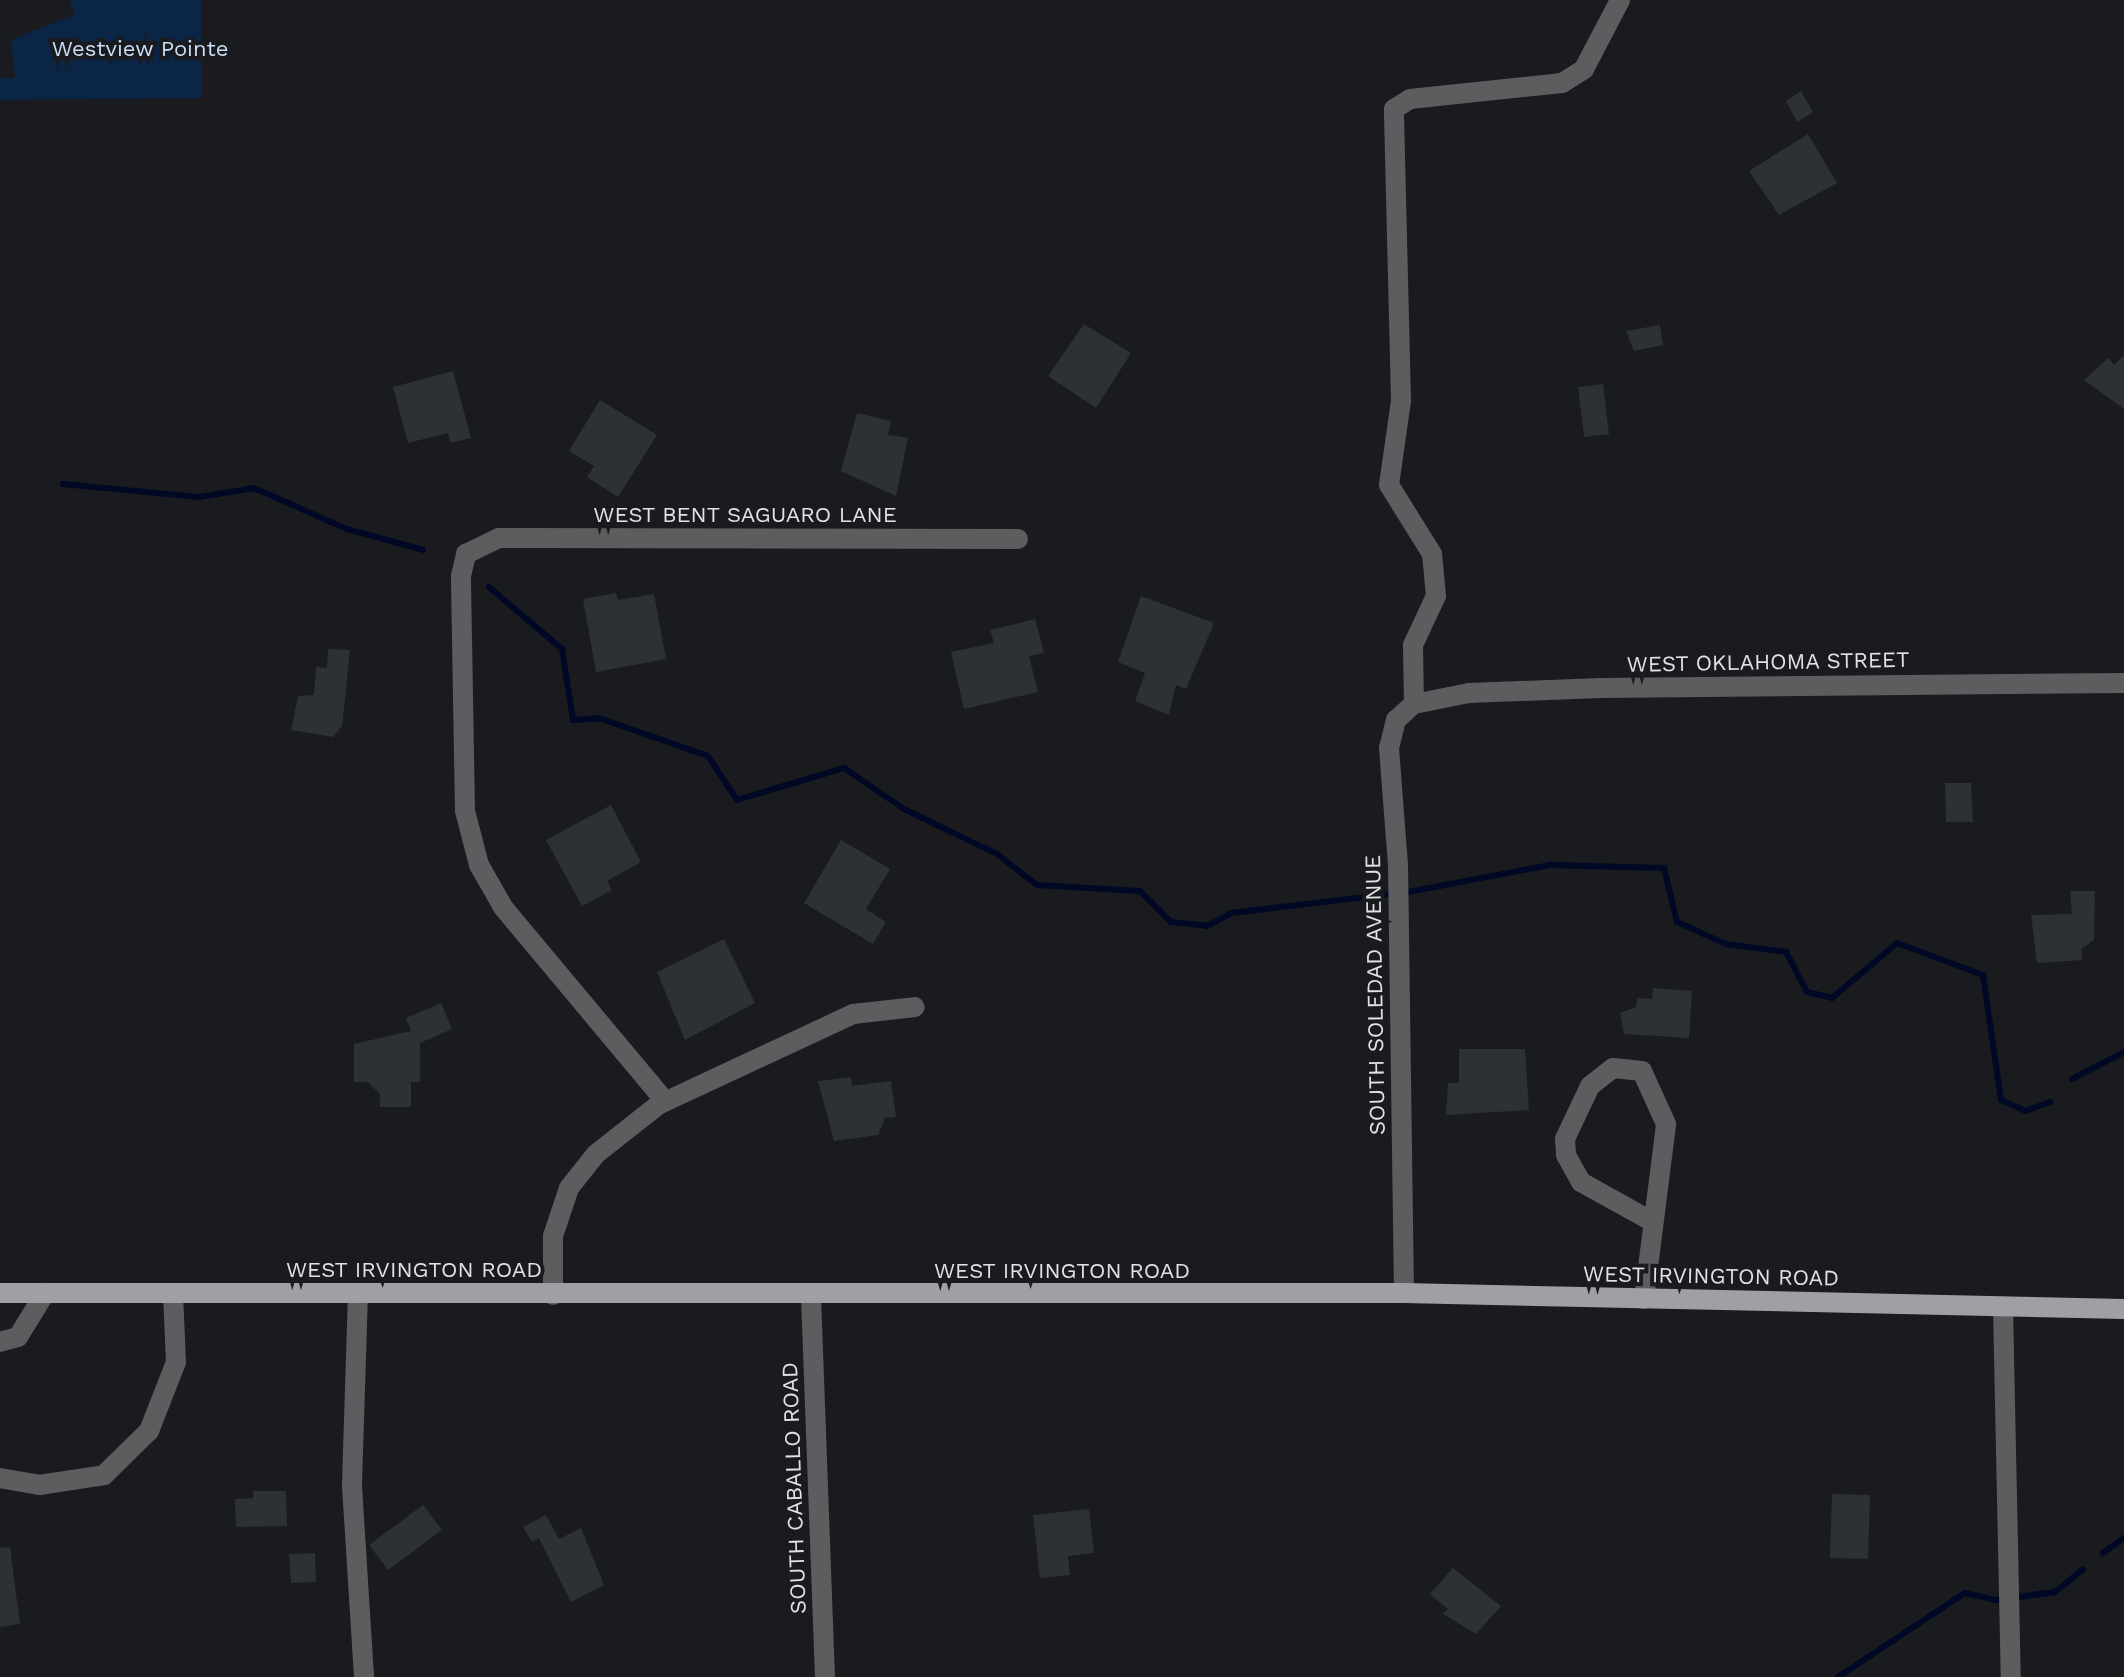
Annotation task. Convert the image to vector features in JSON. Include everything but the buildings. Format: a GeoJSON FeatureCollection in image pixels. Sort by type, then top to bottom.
{"type":"FeatureCollection","features":[{"type":"Feature","properties":{"kind":"main road","name":"WEST IRVINGTON ROAD"},"geometry":{"type":"LineString","coordinates":[[0,1293],[811,1296],[1404,1293],[2124,1309]]}},
{"type":"Feature","properties":{"kind":"street"},"geometry":{"type":"LineString","coordinates":[[1414,704],[1413,645],[1436,596],[1432,554],[1389,485],[1401,401],[1394,109],[1410,99],[1562,83],[1584,69],[1620,0]]}},
{"type":"Feature","properties":{"kind":"street","name":"WEST BENT SAGUARO LANE"},"geometry":{"type":"LineString","coordinates":[[665,1101],[503,907],[479,865],[465,811],[462,564],[473,547],[499,538],[1018,539]]}},
{"type":"Feature","properties":{"kind":"street","name":"WEST OKLAHOMA STREET"},"geometry":{"type":"LineString","coordinates":[[1414,704],[1469,693],[1601,688],[2124,683]]}},
{"type":"Feature","properties":{"kind":"street","name":"SOUTH SOLEDAD AVENUE"},"geometry":{"type":"LineString","coordinates":[[1404,1293],[1398,865],[1389,748],[1396,720],[1414,704]]}},
{"type":"Feature","properties":{"kind":"street"},"geometry":{"type":"LineString","coordinates":[[553,1295],[553,1236],[569,1188],[596,1154],[665,1101],[853,1014],[915,1007]]}},
{"type":"Feature","properties":{"kind":"street"},"geometry":{"type":"LineString","coordinates":[[1644,1299],[1653,1222],[1666,1151],[1662,1101],[1642,1071],[1613,1068],[1590,1086],[1565,1139],[1566,1155],[1581,1182],[1653,1222]]}},
{"type":"Feature","properties":{"kind":"street"},"geometry":{"type":"LineString","coordinates":[[0,1342],[18,1337],[45,1293]]}},
{"type":"Feature","properties":{"kind":"street"},"geometry":{"type":"LineString","coordinates":[[0,1478],[39,1485],[104,1475],[149,1431],[176,1362],[173,1293]]}},
{"type":"Feature","properties":{"kind":"street"},"geometry":{"type":"LineString","coordinates":[[358,1293],[352,1501],[364,1677]]}},
{"type":"Feature","properties":{"kind":"street","name":"SOUTH CABALLO ROAD"},"geometry":{"type":"LineString","coordinates":[[811,1296],[825,1677]]}},
{"type":"Feature","properties":{"kind":"street"},"geometry":{"type":"LineString","coordinates":[[2003,1307],[2011,1677]]}},
{"type":"Feature","properties":{"kind":"green space","name":"Westview Pointe"},"geometry":{"type":"Polygon","coordinates":[[[69,0],[201,0],[202,98],[0,100],[0,78],[15,78],[11,40],[75,14],[69,0]]]}},
{"type":"Feature","properties":{"kind":"waterway"},"geometry":{"type":"LineString","coordinates":[[63,484],[199,497],[254,488],[347,529],[423,550]]}},
{"type":"Feature","properties":{"kind":"waterway"},"geometry":{"type":"LineString","coordinates":[[489,587],[562,649],[573,720],[599,718],[708,756],[737,800],[844,768],[904,809],[997,854],[1037,885],[1140,891],[1171,922],[1207,926],[1231,913],[1408,892],[1550,865],[1664,868],[1677,922],[1726,944],[1786,952],[1807,992],[1832,998],[1897,943],[1983,975],[2001,1100],[2026,1111],[2050,1102]]}},
{"type":"Feature","properties":{"kind":"waterway"},"geometry":{"type":"LineString","coordinates":[[2072,1079],[2124,1052]]}},
{"type":"Feature","properties":{"kind":"waterway"},"geometry":{"type":"LineString","coordinates":[[2103,1553],[2124,1538]]}},
{"type":"Feature","properties":{"kind":"waterway"},"geometry":{"type":"LineString","coordinates":[[1838,1677],[1965,1593],[1996,1600],[2055,1592],[2083,1569]]}}]}
